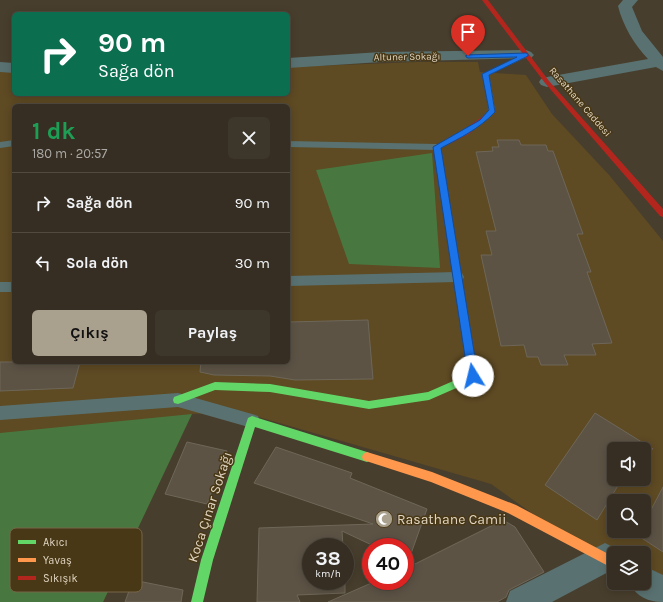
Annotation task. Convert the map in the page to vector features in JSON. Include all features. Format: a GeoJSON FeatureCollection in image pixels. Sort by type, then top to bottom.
{"type":"FeatureCollection","features":[{"type":"Feature","properties":{"kind":"street","name":"Rasathane Caddesi"},"geometry":{"type":"LineString","coordinates":[[485,0],[547,82],[663,214]]}},
{"type":"Feature","properties":{"kind":"street"},"geometry":{"type":"LineString","coordinates":[[631,0],[625,6],[628,21],[652,55],[661,64]]}},
{"type":"Feature","properties":{"kind":"street","name":"Altuner Sokağı"},"geometry":{"type":"LineString","coordinates":[[290,63],[381,57],[526,55]]}},
{"type":"Feature","properties":{"kind":"street"},"geometry":{"type":"LineString","coordinates":[[178,400],[215,386],[270,388],[369,405],[429,396],[473,376],[437,147],[456,139],[483,121],[492,111],[486,74],[526,55]]}},
{"type":"Feature","properties":{"kind":"street"},"geometry":{"type":"LineString","coordinates":[[547,82],[661,64]]}},
{"type":"Feature","properties":{"kind":"street"},"geometry":{"type":"LineString","coordinates":[[0,67],[12,68]]}},
{"type":"Feature","properties":{"kind":"street"},"geometry":{"type":"LineString","coordinates":[[252,421],[432,477],[512,509],[607,558]]}},
{"type":"Feature","properties":{"kind":"street","name":"Koca Çınar Sokağı"},"geometry":{"type":"LineString","coordinates":[[197,602],[206,560],[252,421]]}},
{"type":"Feature","properties":{"kind":"street"},"geometry":{"type":"LineString","coordinates":[[521,602],[607,561]]}},
{"type":"Feature","properties":{"kind":"street"},"geometry":{"type":"LineString","coordinates":[[651,585],[663,592]]}},
{"type":"Feature","properties":{"kind":"lane"},"geometry":{"type":"LineString","coordinates":[[0,145],[12,143]]}},
{"type":"Feature","properties":{"kind":"lane"},"geometry":{"type":"LineString","coordinates":[[290,144],[437,147]]}},
{"type":"Feature","properties":{"kind":"lane"},"geometry":{"type":"LineString","coordinates":[[290,281],[457,277]]}},
{"type":"Feature","properties":{"kind":"lane"},"geometry":{"type":"LineString","coordinates":[[0,287],[12,287]]}},
{"type":"Feature","properties":{"kind":"lane"},"geometry":{"type":"LineString","coordinates":[[0,413],[178,400],[252,421]]}},
{"type":"Feature","properties":{"kind":"shaded area"},"geometry":{"type":"Polygon","coordinates":[[[417,62],[478,62],[480,72],[526,75],[552,114],[610,176],[663,241],[663,602],[656,602],[640,590],[651,590],[651,546],[607,546],[607,567],[491,484],[241,412],[191,414],[138,528],[10,528],[10,592],[108,592],[103,602],[0,602],[0,71],[12,71],[12,96],[290,96],[290,67],[417,62]]]}},
{"type":"Feature","properties":{"kind":"green space"},"geometry":{"type":"Polygon","coordinates":[[[432,153],[440,268],[349,264],[316,170],[432,153]]]}},
{"type":"Feature","properties":{"kind":"green space"},"geometry":{"type":"Polygon","coordinates":[[[192,414],[138,528],[10,528],[10,592],[108,592],[103,602],[0,602],[0,433],[192,414]]]}},
{"type":"Feature","properties":{"kind":"building"},"geometry":{"type":"Polygon","coordinates":[[[497,140],[519,140],[521,145],[546,145],[548,151],[553,151],[583,234],[577,234],[591,272],[587,272],[612,343],[592,344],[596,355],[564,355],[568,365],[541,365],[538,357],[527,357],[524,345],[501,346],[481,255],[492,255],[486,231],[496,231],[476,152],[493,151],[492,147],[499,147],[497,140]]]}},
{"type":"Feature","properties":{"kind":"building"},"geometry":{"type":"Polygon","coordinates":[[[368,320],[373,379],[295,380],[270,376],[214,375],[200,372],[201,364],[290,364],[290,322],[368,320]]]}},
{"type":"Feature","properties":{"kind":"building"},"geometry":{"type":"Polygon","coordinates":[[[0,362],[12,362],[12,364],[79,364],[73,388],[0,391],[0,362]]]}},
{"type":"Feature","properties":{"kind":"building"},"geometry":{"type":"Polygon","coordinates":[[[595,413],[642,442],[607,442],[607,486],[618,486],[613,494],[607,494],[607,504],[597,520],[545,485],[595,413]]]}},
{"type":"Feature","properties":{"kind":"building"},"geometry":{"type":"Polygon","coordinates":[[[187,442],[227,451],[207,504],[165,494],[187,442]]]}},
{"type":"Feature","properties":{"kind":"building"},"geometry":{"type":"Polygon","coordinates":[[[276,447],[352,473],[350,478],[427,509],[414,545],[414,538],[362,538],[362,540],[342,531],[342,538],[302,538],[302,590],[345,590],[345,593],[297,595],[300,602],[257,602],[259,528],[373,524],[254,483],[276,447]]]}},
{"type":"Feature","properties":{"kind":"building"},"geometry":{"type":"Polygon","coordinates":[[[663,487],[663,552],[642,538],[651,538],[651,510],[663,487]]]}},
{"type":"Feature","properties":{"kind":"building"},"geometry":{"type":"Polygon","coordinates":[[[503,520],[515,527],[544,572],[509,590],[506,597],[497,602],[328,602],[362,587],[362,590],[414,590],[414,564],[503,520]]]}},
{"type":"Feature","properties":{"kind":"building"},"geometry":{"type":"Polygon","coordinates":[[[142,582],[183,590],[181,602],[125,602],[129,592],[142,592],[142,582]]]}},
{"type":"Feature","properties":{"kind":"traffic: fast"},"geometry":{"type":"LineString","coordinates":[[178,400],[215,386],[270,388],[369,405],[429,396],[467,379]]}},
{"type":"Feature","properties":{"kind":"traffic: fast"},"geometry":{"type":"LineString","coordinates":[[197,602],[207,560],[252,421],[367,457]]}},
{"type":"Feature","properties":{"kind":"traffic: slow"},"geometry":{"type":"LineString","coordinates":[[489,114],[492,111],[486,74],[526,55]]}},
{"type":"Feature","properties":{"kind":"traffic: slow"},"geometry":{"type":"LineString","coordinates":[[367,457],[432,477],[512,509],[607,559]]}},
{"type":"Feature","properties":{"kind":"traffic: jam"},"geometry":{"type":"LineString","coordinates":[[485,0],[547,82],[663,214]]}},
{"type":"Feature","properties":{"kind":"traffic: jam"},"geometry":{"type":"LineString","coordinates":[[467,379],[473,376],[437,147],[466,132],[489,114]]}},
{"type":"Feature","properties":{"kind":"place","name":"Rasathane Camii"},"geometry":{"type":"Point","coordinates":[384,519]}},
{"type":"Feature","properties":{"kind":"route"},"geometry":{"type":"LineString","coordinates":[[468,56],[526,55],[486,74],[492,111],[483,121],[456,139],[437,147],[473,376]]}}]}
